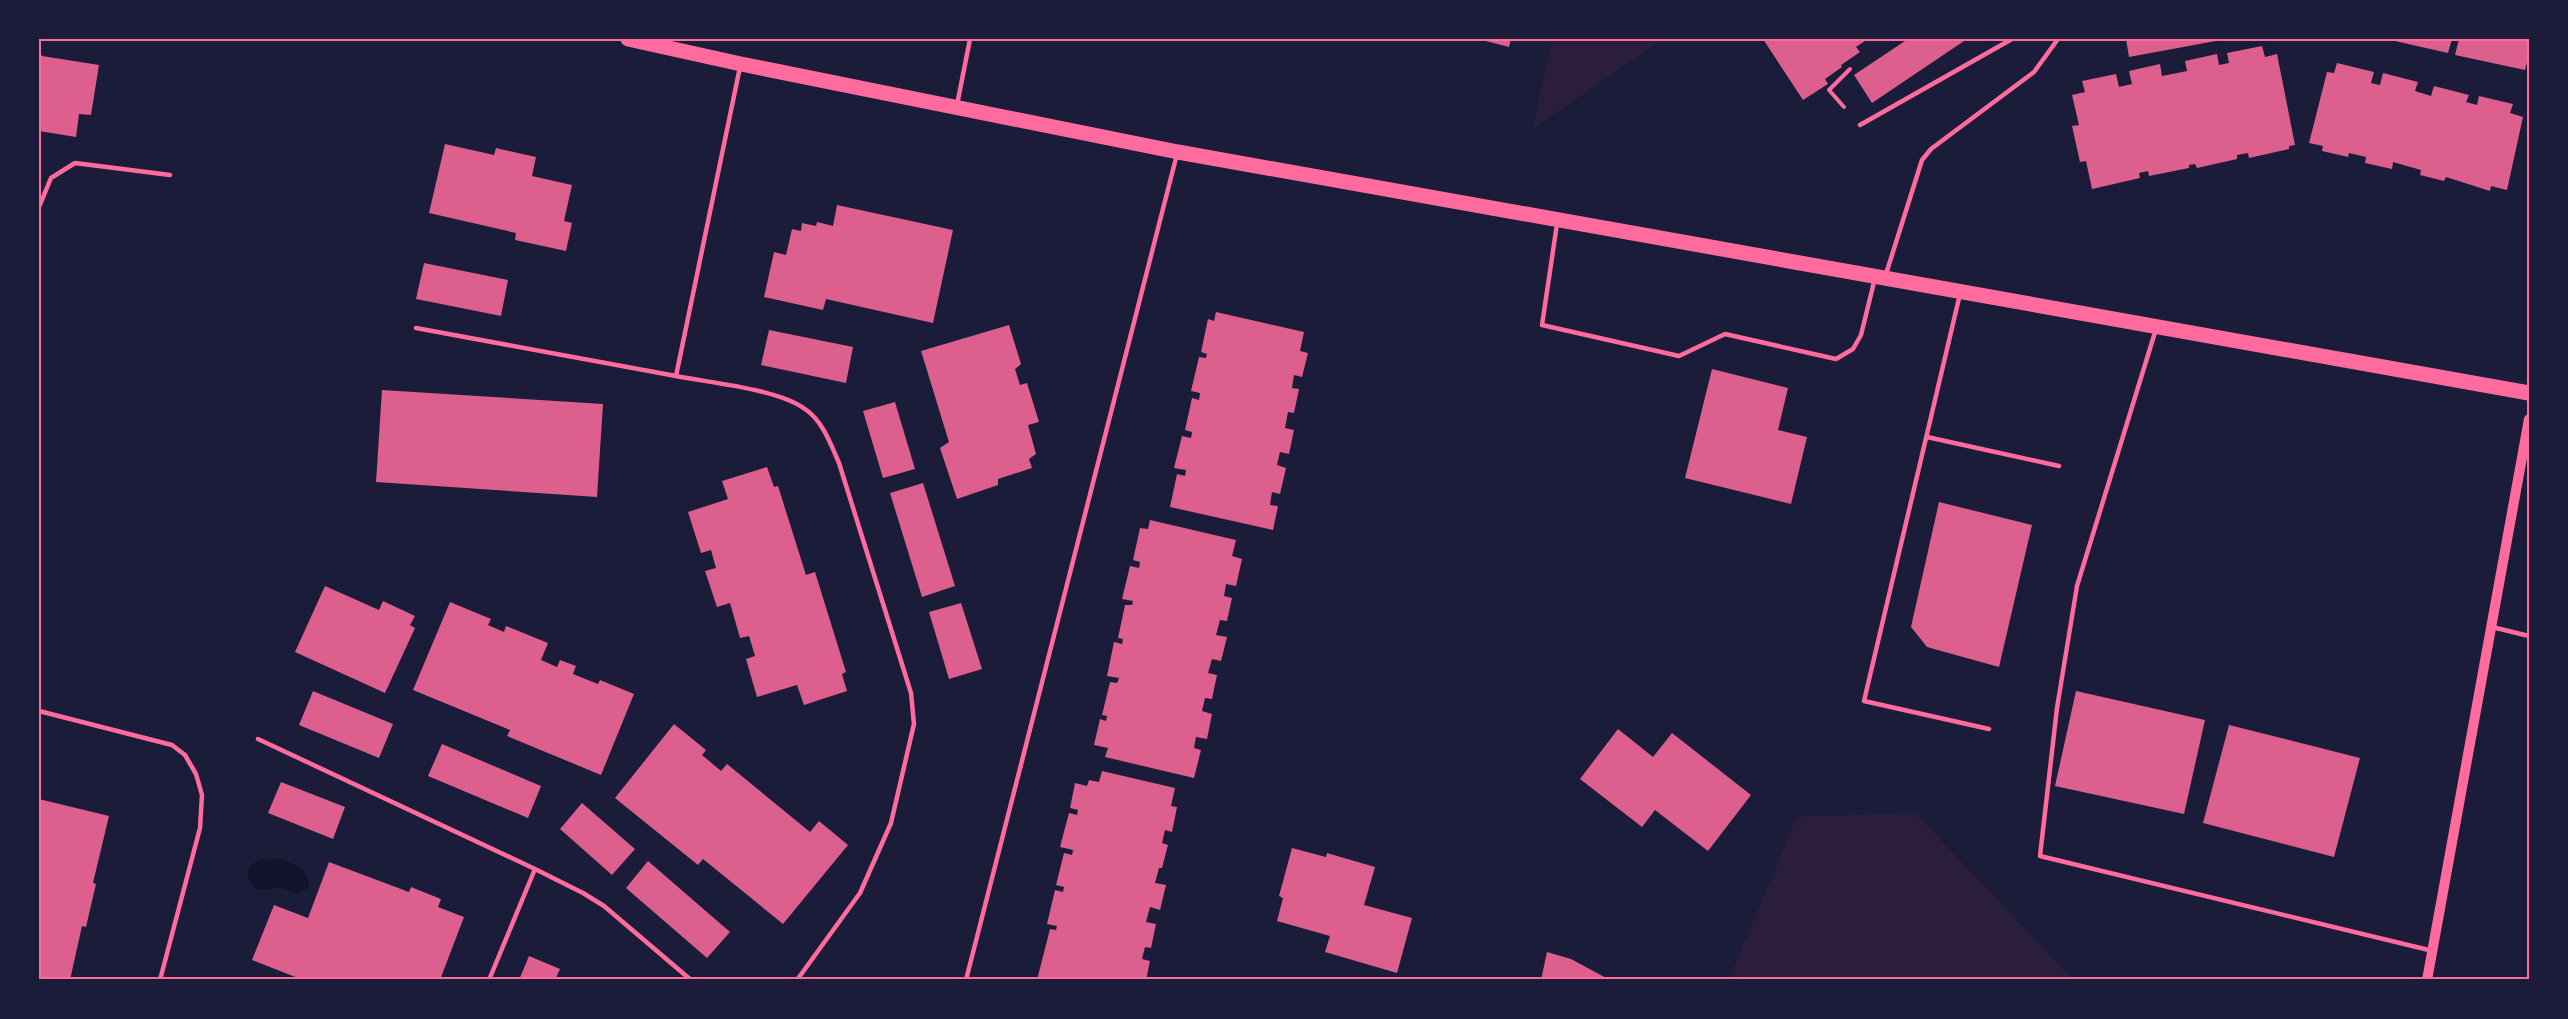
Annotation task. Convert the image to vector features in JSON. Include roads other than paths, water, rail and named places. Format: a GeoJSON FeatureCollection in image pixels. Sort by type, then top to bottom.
{"type":"FeatureCollection","features":[{"type":"Feature","properties":{"kind":"main road"},"geometry":{"type":"LineString","coordinates":[[628,39],[1178,152],[2529,393]]}},
{"type":"Feature","properties":{"kind":"street"},"geometry":{"type":"LineString","coordinates":[[2427,980],[2529,419]]}},
{"type":"Feature","properties":{"kind":"lane"},"geometry":{"type":"LineString","coordinates":[[957,108],[970,39]]}},
{"type":"Feature","properties":{"kind":"lane"},"geometry":{"type":"LineString","coordinates":[[1860,125],[2012,39]]}},
{"type":"Feature","properties":{"kind":"lane"},"geometry":{"type":"LineString","coordinates":[[1558,218],[1542,325],[1679,356],[1725,334],[1836,359],[1853,349],[1861,335],[1922,160],[1931,149],[2034,72],[2058,39]]}},
{"type":"Feature","properties":{"kind":"lane"},"geometry":{"type":"LineString","coordinates":[[676,376],[741,64]]}},
{"type":"Feature","properties":{"kind":"lane"},"geometry":{"type":"LineString","coordinates":[[966,980],[1178,152]]}},
{"type":"Feature","properties":{"kind":"lane"},"geometry":{"type":"LineString","coordinates":[[39,207],[51,178],[75,163],[170,174]]}},
{"type":"Feature","properties":{"kind":"lane"},"geometry":{"type":"LineString","coordinates":[[1960,291],[1864,701],[1989,729]]}},
{"type":"Feature","properties":{"kind":"lane"},"geometry":{"type":"LineString","coordinates":[[2156,326],[2077,586],[2057,708],[2040,856],[2433,951]]}},
{"type":"Feature","properties":{"kind":"lane"},"geometry":{"type":"LineString","coordinates":[[416,328],[779,396],[806,409],[825,432],[839,463],[911,693],[914,724],[891,823],[860,893],[797,980]]}},
{"type":"Feature","properties":{"kind":"lane"},"geometry":{"type":"LineString","coordinates":[[1927,437],[2059,466]]}},
{"type":"Feature","properties":{"kind":"lane"},"geometry":{"type":"LineString","coordinates":[[2492,627],[2529,636]]}},
{"type":"Feature","properties":{"kind":"lane"},"geometry":{"type":"LineString","coordinates":[[39,711],[172,745],[185,754],[195,774],[202,795],[200,828],[160,980]]}},
{"type":"Feature","properties":{"kind":"lane"},"geometry":{"type":"LineString","coordinates":[[258,739],[583,893],[604,906],[691,980]]}},
{"type":"Feature","properties":{"kind":"lane"},"geometry":{"type":"LineString","coordinates":[[489,980],[535,869]]}}]}
